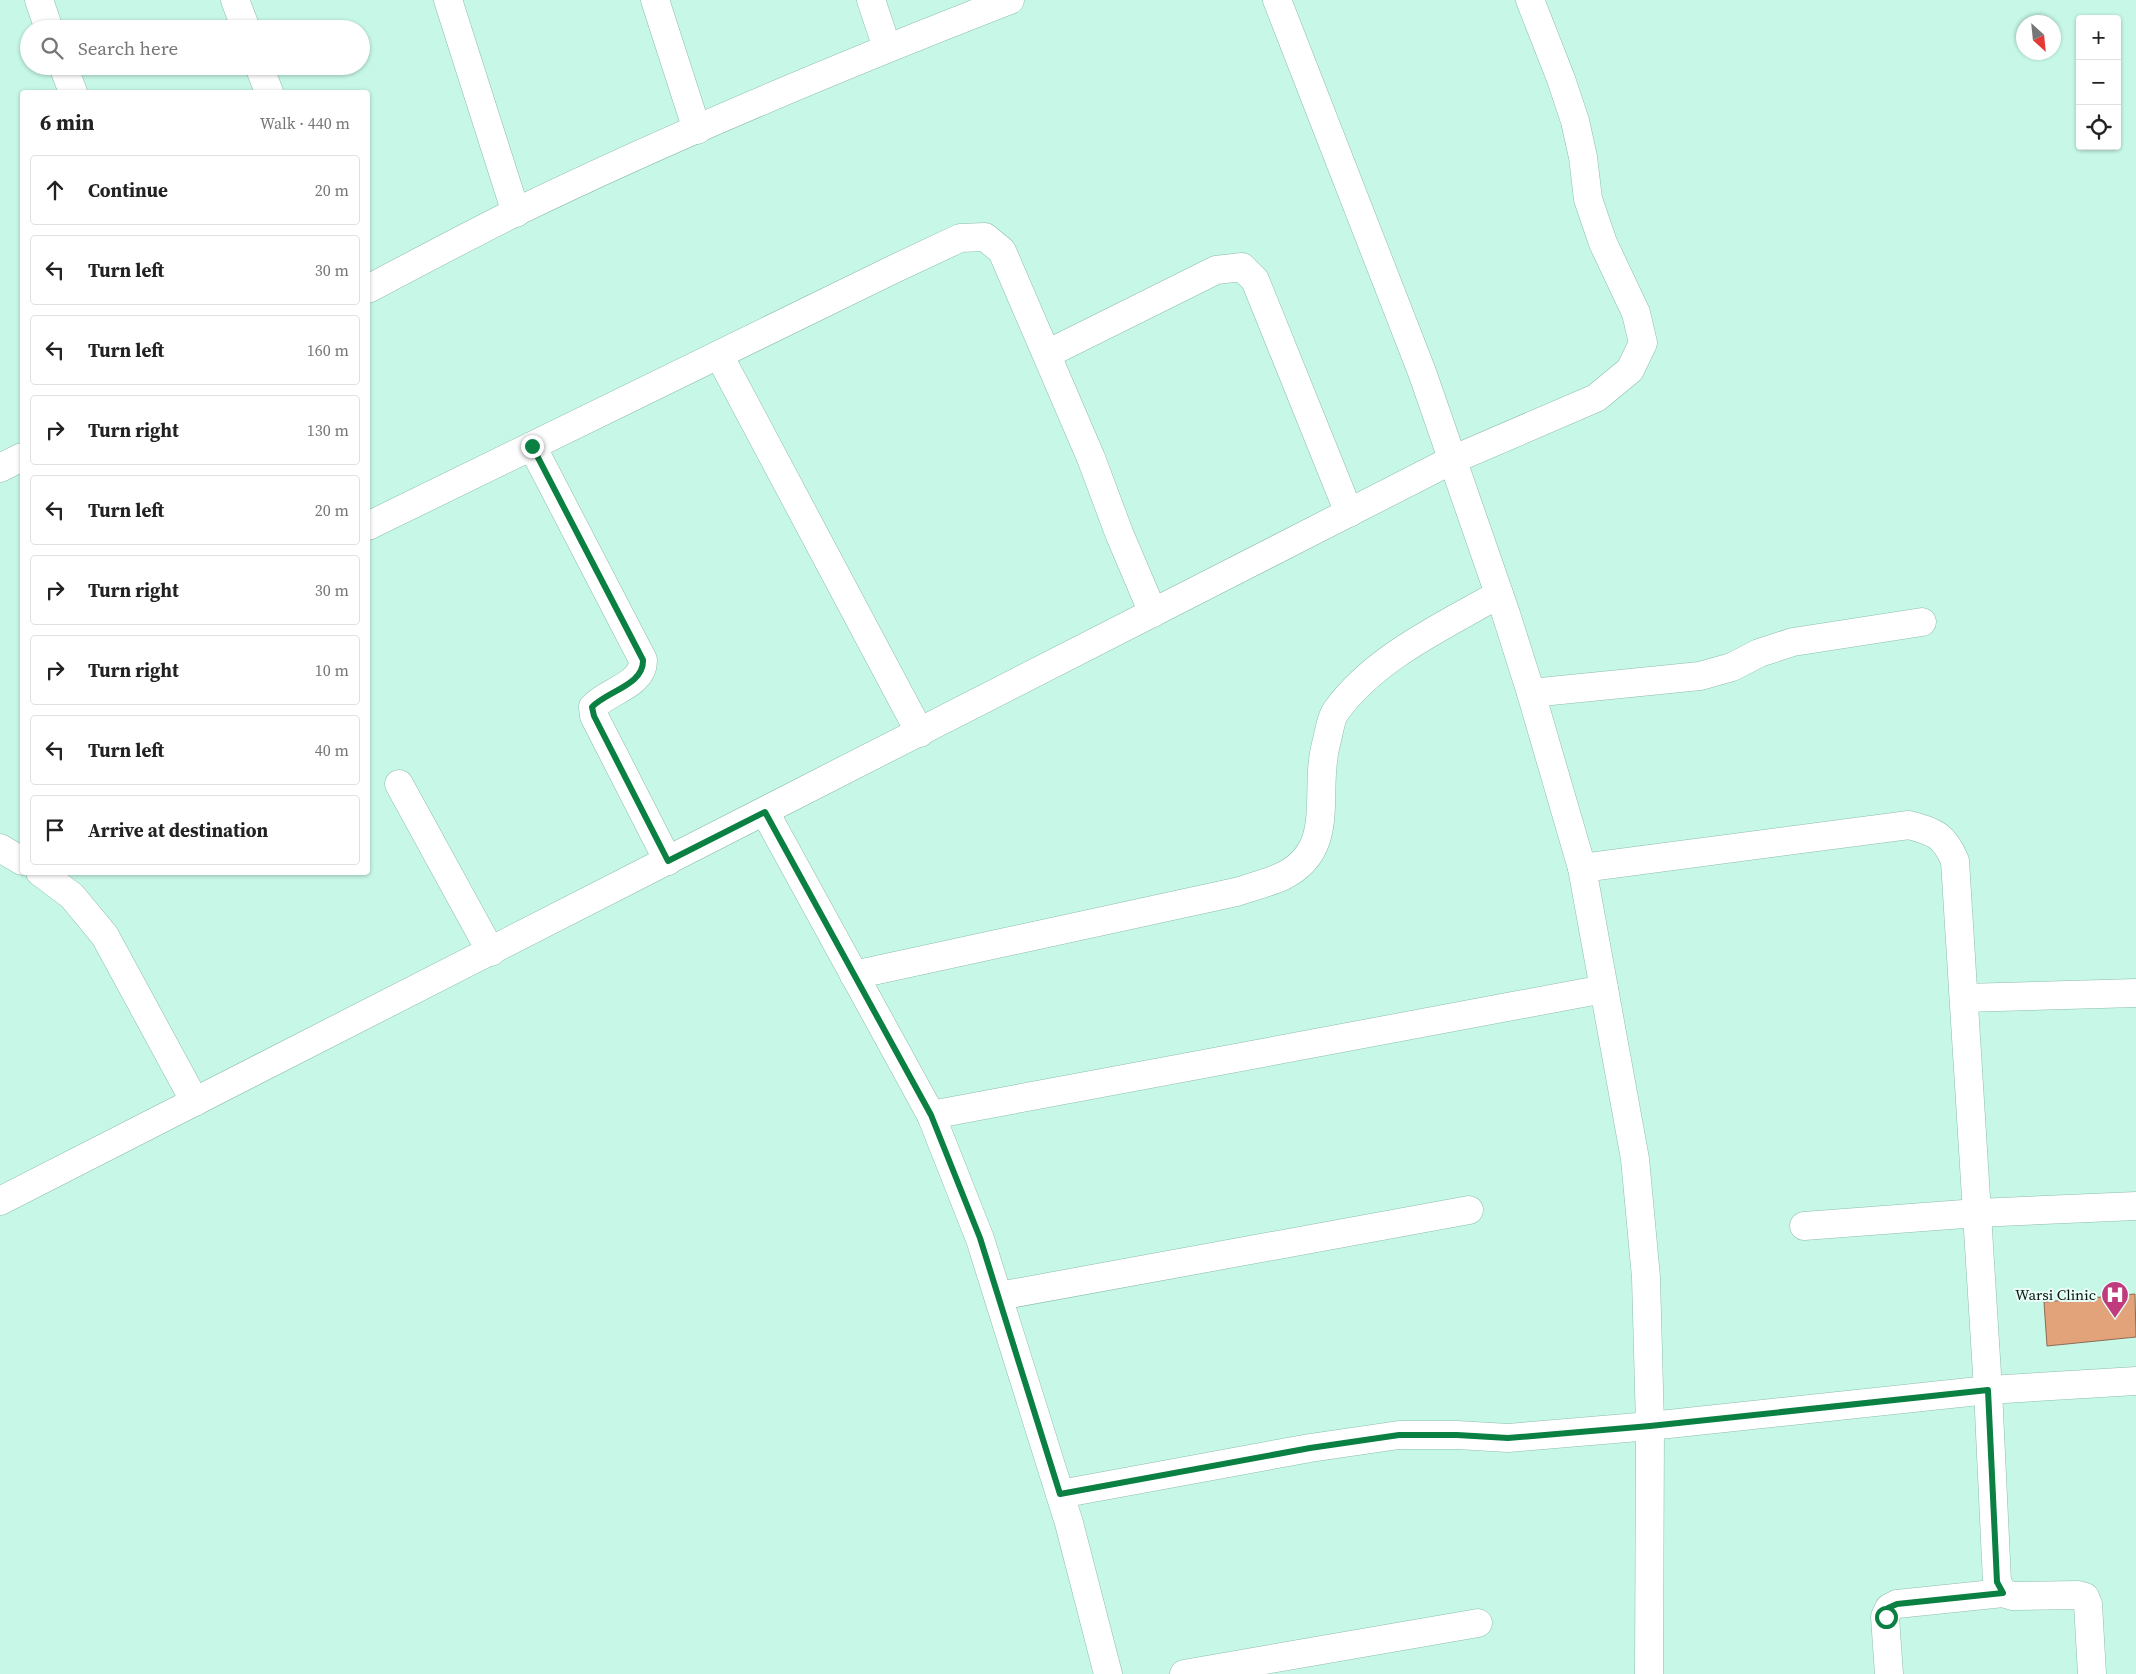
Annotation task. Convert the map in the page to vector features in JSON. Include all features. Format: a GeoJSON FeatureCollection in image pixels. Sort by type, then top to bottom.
{"type":"FeatureCollection","features":[{"type":"Feature","properties":{"kind":"street"},"geometry":{"type":"LineString","coordinates":[[39,0],[46,20]]}},
{"type":"Feature","properties":{"kind":"street"},"geometry":{"type":"LineString","coordinates":[[235,0],[243,20]]}},
{"type":"Feature","properties":{"kind":"street"},"geometry":{"type":"LineString","coordinates":[[448,0],[516,212]]}},
{"type":"Feature","properties":{"kind":"street"},"geometry":{"type":"LineString","coordinates":[[655,0],[697,130]]}},
{"type":"Feature","properties":{"kind":"street"},"geometry":{"type":"LineString","coordinates":[[871,0],[887,48]]}},
{"type":"Feature","properties":{"kind":"street"},"geometry":{"type":"LineString","coordinates":[[370,288],[516,212],[697,130],[887,48],[1010,0]]}},
{"type":"Feature","properties":{"kind":"street"},"geometry":{"type":"LineString","coordinates":[[1277,0],[1422,372],[1499,594],[1531,693],[1582,868],[1635,1159],[1646,1277],[1650,1426],[1649,1674]]}},
{"type":"Feature","properties":{"kind":"street"},"geometry":{"type":"LineString","coordinates":[[0,1201],[1452,460],[1596,398],[1630,370],[1643,343],[1636,313],[1603,243],[1588,199],[1583,157],[1575,121],[1561,79],[1530,0]]}},
{"type":"Feature","properties":{"kind":"street"},"geometry":{"type":"LineString","coordinates":[[66,75],[72,90]]}},
{"type":"Feature","properties":{"kind":"street"},"geometry":{"type":"LineString","coordinates":[[262,75],[268,90]]}},
{"type":"Feature","properties":{"kind":"street"},"geometry":{"type":"LineString","coordinates":[[370,525],[960,238],[985,237],[1002,251],[1047,354],[1153,613]]}},
{"type":"Feature","properties":{"kind":"street"},"geometry":{"type":"LineString","coordinates":[[1047,354],[1216,270],[1242,267],[1255,280],[1349,513]]}},
{"type":"Feature","properties":{"kind":"street"},"geometry":{"type":"LineString","coordinates":[[718,355],[920,732]]}},
{"type":"Feature","properties":{"kind":"street"},"geometry":{"type":"LineString","coordinates":[[532,446],[643,660],[644,670],[638,677],[599,700],[592,707],[594,716],[668,861]]}},
{"type":"Feature","properties":{"kind":"street"},"geometry":{"type":"LineString","coordinates":[[0,468],[20,458]]}},
{"type":"Feature","properties":{"kind":"street"},"geometry":{"type":"LineString","coordinates":[[854,975],[1236,892],[1283,876],[1307,860],[1316,843],[1323,756],[1335,713],[1360,683],[1406,647],[1499,594]]}},
{"type":"Feature","properties":{"kind":"street"},"geometry":{"type":"LineString","coordinates":[[1531,693],[1700,676],[1732,667],[1759,653],[1793,642],[1922,622]]}},
{"type":"Feature","properties":{"kind":"street"},"geometry":{"type":"LineString","coordinates":[[399,784],[491,952]]}},
{"type":"Feature","properties":{"kind":"street"},"geometry":{"type":"LineString","coordinates":[[765,812],[931,1115],[980,1238],[1070,1523],[1108,1674]]}},
{"type":"Feature","properties":{"kind":"street"},"geometry":{"type":"LineString","coordinates":[[1582,868],[1909,825],[1934,832],[1948,845],[1955,861],[1988,1390],[1997,1582],[2003,1593]]}},
{"type":"Feature","properties":{"kind":"street"},"geometry":{"type":"LineString","coordinates":[[0,848],[20,860]]}},
{"type":"Feature","properties":{"kind":"street"},"geometry":{"type":"LineString","coordinates":[[44,875],[72,896],[105,936],[195,1102]]}},
{"type":"Feature","properties":{"kind":"street"},"geometry":{"type":"LineString","coordinates":[[931,1115],[1604,989]]}},
{"type":"Feature","properties":{"kind":"street"},"geometry":{"type":"LineString","coordinates":[[1964,998],[2136,993]]}},
{"type":"Feature","properties":{"kind":"street"},"geometry":{"type":"LineString","coordinates":[[1804,1226],[1977,1213],[2136,1206]]}},
{"type":"Feature","properties":{"kind":"street"},"geometry":{"type":"LineString","coordinates":[[999,1296],[1469,1210]]}},
{"type":"Feature","properties":{"kind":"street"},"geometry":{"type":"LineString","coordinates":[[1060,1494],[1310,1448],[1399,1435],[1457,1435],[1508,1438],[1650,1426],[1988,1390],[2136,1381]]}},
{"type":"Feature","properties":{"kind":"street"},"geometry":{"type":"LineString","coordinates":[[1889,1674],[1886,1617],[1888,1608],[1897,1604],[2003,1593],[2014,1596],[2078,1595],[2086,1597],[2092,1674]]}},
{"type":"Feature","properties":{"kind":"street"},"geometry":{"type":"LineString","coordinates":[[1184,1674],[1478,1623]]}},
{"type":"Feature","properties":{"kind":"building"},"geometry":{"type":"Polygon","coordinates":[[[2135,1294],[2136,1337],[2047,1346],[2044,1302],[2135,1294]]]}},
{"type":"Feature","properties":{"kind":"place","name":"Warsi Clinic"},"geometry":{"type":"Point","coordinates":[2115,1319]}},
{"type":"Feature","properties":{"kind":"route"},"geometry":{"type":"LineString","coordinates":[[532,446],[643,660],[644,670],[638,677],[599,700],[592,707],[594,716],[668,861],[765,812],[931,1115],[980,1238],[1060,1494],[1310,1448],[1399,1435],[1457,1435],[1508,1438],[1650,1426],[1988,1390],[1997,1582],[2003,1593],[1897,1604],[1888,1608],[1886,1617]]}}]}
